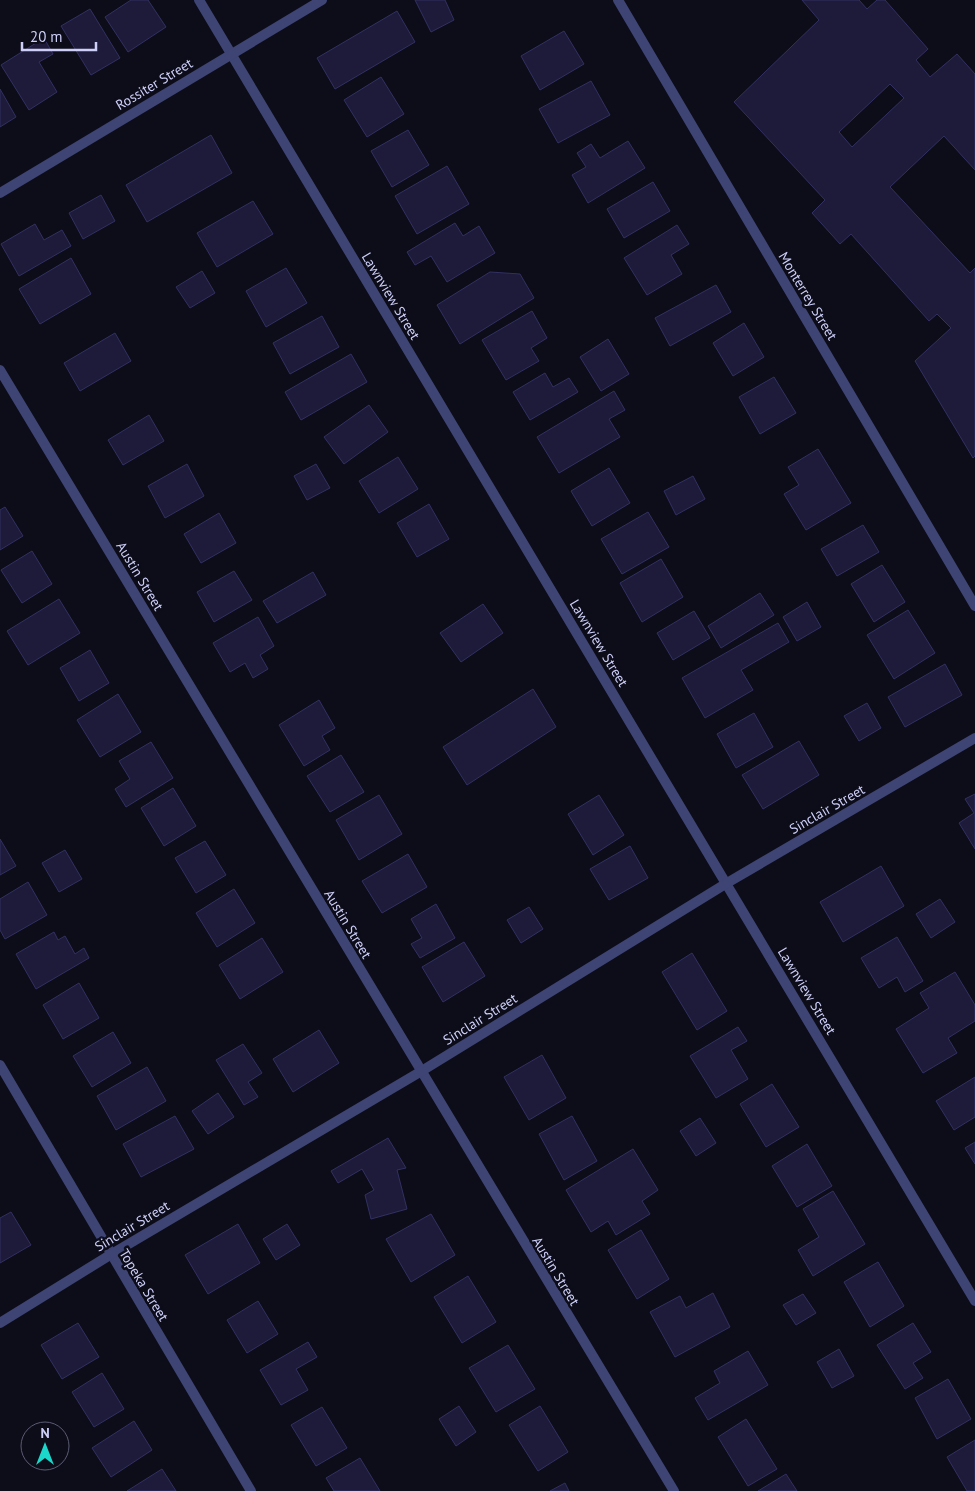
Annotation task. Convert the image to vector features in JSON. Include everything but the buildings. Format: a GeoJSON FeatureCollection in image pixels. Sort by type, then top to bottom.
{"type":"FeatureCollection","features":[{"type":"Feature","properties":{"kind":"street","name":"Lawnview Street"},"geometry":{"type":"LineString","coordinates":[[199,0],[975,1301]]}},
{"type":"Feature","properties":{"kind":"street","name":"Rossiter Street"},"geometry":{"type":"LineString","coordinates":[[0,193],[322,0]]}},
{"type":"Feature","properties":{"kind":"street","name":"Monterrey Street"},"geometry":{"type":"LineString","coordinates":[[618,0],[975,606]]}},
{"type":"Feature","properties":{"kind":"street","name":"Austin Street"},"geometry":{"type":"LineString","coordinates":[[0,370],[420,1072],[674,1491]]}},
{"type":"Feature","properties":{"kind":"street","name":"Sinclair Street"},"geometry":{"type":"LineString","coordinates":[[0,1323],[110,1254],[420,1072],[727,883],[975,738]]}},
{"type":"Feature","properties":{"kind":"street","name":"Topeka Street"},"geometry":{"type":"LineString","coordinates":[[0,1065],[251,1491]]}}]}
